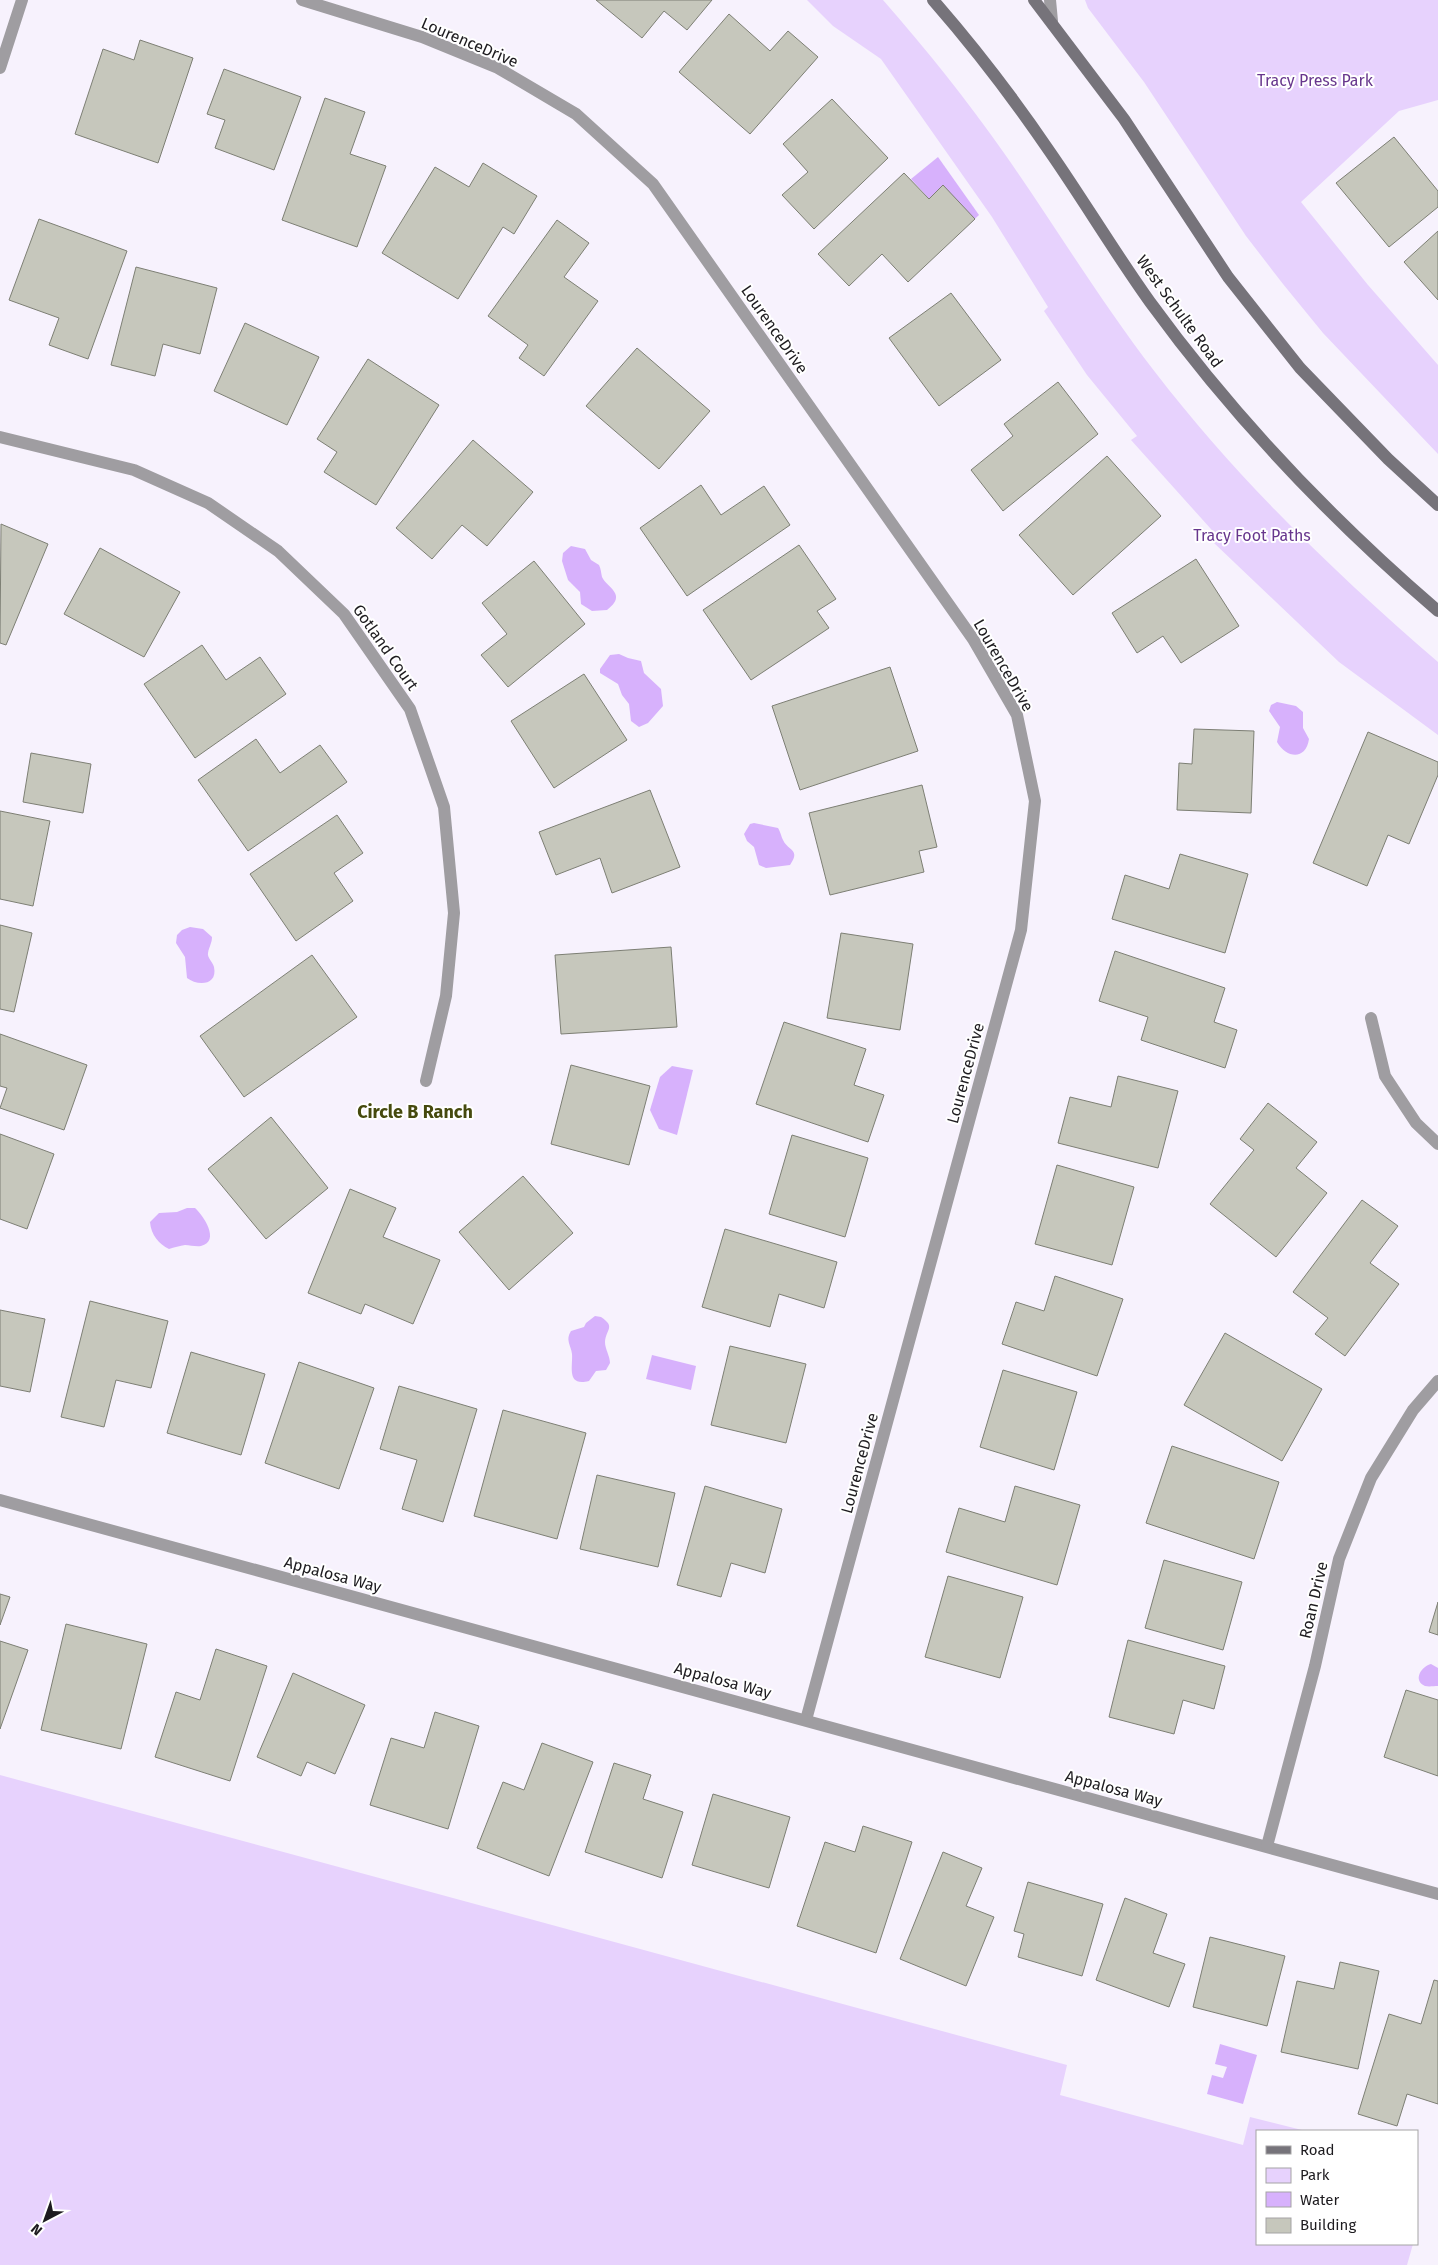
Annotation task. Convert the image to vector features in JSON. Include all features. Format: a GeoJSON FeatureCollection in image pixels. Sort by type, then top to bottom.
{"type":"FeatureCollection","features":[{"type":"Feature","properties":{"kind":"main road","name":"West Schulte Road"},"geometry":{"type":"LineString","coordinates":[[933,0],[972,45],[1049,150],[1149,301],[1221,394],[1322,504],[1438,611]]}},
{"type":"Feature","properties":{"kind":"main road"},"geometry":{"type":"LineString","coordinates":[[1034,0],[1052,21],[1124,119],[1228,278],[1300,368],[1388,459],[1438,505]]}},
{"type":"Feature","properties":{"kind":"street"},"geometry":{"type":"LineString","coordinates":[[0,68],[22,0]]}},
{"type":"Feature","properties":{"kind":"street","name":"LourenceDrive"},"geometry":{"type":"LineString","coordinates":[[302,0],[422,37],[498,68],[576,114],[653,184],[973,639],[1017,715],[1035,801],[1021,930],[806,1720]]}},
{"type":"Feature","properties":{"kind":"street"},"geometry":{"type":"LineString","coordinates":[[1050,0],[1052,21]]}},
{"type":"Feature","properties":{"kind":"street","name":"Gotland Court"},"geometry":{"type":"LineString","coordinates":[[0,437],[134,470],[208,503],[278,551],[344,614],[410,709],[444,807],[454,913],[446,996],[426,1081]]}},
{"type":"Feature","properties":{"kind":"street"},"geometry":{"type":"LineString","coordinates":[[1371,1018],[1385,1076],[1416,1123],[1438,1144]]}},
{"type":"Feature","properties":{"kind":"street","name":"Roan Drive"},"geometry":{"type":"LineString","coordinates":[[1267,1846],[1315,1666],[1339,1559],[1371,1478],[1413,1410],[1438,1381]]}},
{"type":"Feature","properties":{"kind":"street","name":"Appalosa Way"},"geometry":{"type":"LineString","coordinates":[[0,1500],[1438,1894]]}},
{"type":"Feature","properties":{"kind":"green space","name":"Tracy Foot Paths"},"geometry":{"type":"Polygon","coordinates":[[[807,0],[883,0],[899,18],[990,133],[1116,319],[1187,412],[1254,488],[1325,560],[1438,662],[1438,735],[1339,662],[1214,543],[1219,538],[1131,440],[1137,436],[1087,375],[1044,311],[1048,307],[992,217],[881,59],[833,26],[807,0]]]}},
{"type":"Feature","properties":{"kind":"green space","name":"Tracy Press Park"},"geometry":{"type":"Polygon","coordinates":[[[1085,0],[1438,0],[1438,100],[1399,111],[1301,202],[1368,285],[1438,365],[1438,454],[1323,333],[1283,284],[1246,236],[1144,82],[1088,8],[1085,0]]]}},
{"type":"Feature","properties":{"kind":"green space"},"geometry":{"type":"Polygon","coordinates":[[[0,1775],[1067,2065],[1060,2095],[1243,2145],[1250,2117],[1302,2130],[1256,2130],[1256,2245],[1413,2245],[1407,2265],[0,2265],[0,1775]]]}},
{"type":"Feature","properties":{"kind":"water"},"geometry":{"type":"Polygon","coordinates":[[[938,157],[979,215],[964,229],[934,204],[911,179],[938,157]]]}},
{"type":"Feature","properties":{"kind":"water"},"geometry":{"type":"Polygon","coordinates":[[[571,546],[585,549],[591,560],[599,565],[602,577],[616,595],[616,600],[607,610],[592,611],[581,604],[580,592],[568,580],[562,561],[563,553],[571,546]]]}},
{"type":"Feature","properties":{"kind":"water"},"geometry":{"type":"Polygon","coordinates":[[[619,654],[641,661],[644,673],[661,689],[663,706],[648,723],[639,727],[631,721],[629,704],[622,695],[618,684],[600,673],[600,669],[610,655],[619,654]]]}},
{"type":"Feature","properties":{"kind":"water"},"geometry":{"type":"Polygon","coordinates":[[[1277,702],[1296,706],[1303,712],[1303,728],[1309,739],[1304,751],[1300,754],[1296,755],[1286,752],[1277,742],[1280,727],[1269,711],[1271,705],[1277,702]]]}},
{"type":"Feature","properties":{"kind":"water"},"geometry":{"type":"Polygon","coordinates":[[[754,823],[778,828],[785,844],[794,853],[790,865],[766,868],[759,865],[754,847],[747,841],[744,834],[750,824],[754,823]]]}},
{"type":"Feature","properties":{"kind":"water"},"geometry":{"type":"Polygon","coordinates":[[[190,927],[203,929],[212,937],[208,955],[213,965],[214,973],[213,978],[206,983],[191,981],[187,978],[185,957],[176,943],[177,935],[182,930],[190,927]]]}},
{"type":"Feature","properties":{"kind":"water"},"geometry":{"type":"Polygon","coordinates":[[[672,1066],[693,1070],[677,1135],[659,1129],[650,1110],[660,1077],[672,1066]]]}},
{"type":"Feature","properties":{"kind":"water"},"geometry":{"type":"Polygon","coordinates":[[[187,1208],[195,1208],[202,1216],[206,1222],[210,1239],[201,1246],[185,1245],[169,1249],[156,1238],[150,1222],[159,1213],[177,1212],[187,1208]]]}},
{"type":"Feature","properties":{"kind":"water"},"geometry":{"type":"Polygon","coordinates":[[[595,1316],[606,1320],[609,1326],[605,1342],[610,1363],[606,1370],[596,1371],[589,1381],[577,1381],[572,1374],[569,1334],[571,1331],[584,1327],[595,1316]]]}},
{"type":"Feature","properties":{"kind":"water"},"geometry":{"type":"Polygon","coordinates":[[[652,1355],[696,1366],[691,1390],[646,1379],[652,1355]]]}},
{"type":"Feature","properties":{"kind":"water"},"geometry":{"type":"Polygon","coordinates":[[[1431,1664],[1438,1668],[1438,1686],[1425,1686],[1419,1680],[1424,1667],[1431,1664]]]}},
{"type":"Feature","properties":{"kind":"water"},"geometry":{"type":"Polygon","coordinates":[[[1220,2044],[1257,2055],[1243,2104],[1207,2094],[1212,2075],[1223,2078],[1227,2067],[1215,2064],[1220,2044]]]}},
{"type":"Feature","properties":{"kind":"building"},"geometry":{"type":"Polygon","coordinates":[[[596,0],[712,0],[687,30],[664,11],[642,38],[596,0]]]}},
{"type":"Feature","properties":{"kind":"building"},"geometry":{"type":"Polygon","coordinates":[[[729,14],[770,51],[788,31],[818,57],[750,134],[679,72],[729,14]]]}},
{"type":"Feature","properties":{"kind":"building"},"geometry":{"type":"Polygon","coordinates":[[[140,40],[193,58],[158,163],[75,134],[103,49],[134,60],[140,40]]]}},
{"type":"Feature","properties":{"kind":"building"},"geometry":{"type":"Polygon","coordinates":[[[224,69],[301,97],[274,170],[215,148],[225,120],[207,114],[224,69]]]}},
{"type":"Feature","properties":{"kind":"building"},"geometry":{"type":"Polygon","coordinates":[[[325,98],[365,112],[350,154],[386,166],[357,247],[282,220],[325,98]]]}},
{"type":"Feature","properties":{"kind":"building"},"geometry":{"type":"Polygon","coordinates":[[[832,99],[888,158],[814,229],[782,195],[808,172],[783,144],[832,99]]]}},
{"type":"Feature","properties":{"kind":"building"},"geometry":{"type":"Polygon","coordinates":[[[1394,137],[1438,191],[1438,207],[1389,247],[1336,183],[1394,137]]]}},
{"type":"Feature","properties":{"kind":"building"},"geometry":{"type":"Polygon","coordinates":[[[483,163],[537,196],[514,234],[503,227],[458,299],[382,253],[435,167],[469,187],[483,163]]]}},
{"type":"Feature","properties":{"kind":"building"},"geometry":{"type":"Polygon","coordinates":[[[904,173],[929,199],[943,185],[975,219],[908,282],[882,254],[849,286],[818,254],[904,173]]]}},
{"type":"Feature","properties":{"kind":"building"},"geometry":{"type":"Polygon","coordinates":[[[39,219],[127,251],[88,359],[49,345],[59,318],[9,300],[39,219]]]}},
{"type":"Feature","properties":{"kind":"building"},"geometry":{"type":"Polygon","coordinates":[[[557,220],[589,243],[564,277],[598,301],[544,376],[519,358],[528,345],[488,316],[557,220]]]}},
{"type":"Feature","properties":{"kind":"building"},"geometry":{"type":"Polygon","coordinates":[[[1438,231],[1438,300],[1404,262],[1438,231]]]}},
{"type":"Feature","properties":{"kind":"building"},"geometry":{"type":"Polygon","coordinates":[[[136,267],[217,288],[200,354],[163,344],[155,376],[111,365],[136,267]]]}},
{"type":"Feature","properties":{"kind":"building"},"geometry":{"type":"Polygon","coordinates":[[[951,293],[1001,360],[939,406],[889,338],[951,293]]]}},
{"type":"Feature","properties":{"kind":"building"},"geometry":{"type":"Polygon","coordinates":[[[245,323],[319,357],[287,425],[214,391],[245,323]]]}},
{"type":"Feature","properties":{"kind":"building"},"geometry":{"type":"Polygon","coordinates":[[[637,348],[710,411],[659,469],[586,406],[637,348]]]}},
{"type":"Feature","properties":{"kind":"building"},"geometry":{"type":"Polygon","coordinates":[[[368,359],[439,405],[376,505],[324,472],[337,452],[317,439],[368,359]]]}},
{"type":"Feature","properties":{"kind":"building"},"geometry":{"type":"Polygon","coordinates":[[[1058,382],[1098,434],[1003,511],[971,470],[1013,436],[1004,424],[1058,382]]]}},
{"type":"Feature","properties":{"kind":"building"},"geometry":{"type":"Polygon","coordinates":[[[473,440],[533,492],[487,546],[462,525],[432,559],[396,528],[473,440]]]}},
{"type":"Feature","properties":{"kind":"building"},"geometry":{"type":"Polygon","coordinates":[[[1107,456],[1161,516],[1073,595],[1019,535],[1107,456]]]}},
{"type":"Feature","properties":{"kind":"building"},"geometry":{"type":"Polygon","coordinates":[[[701,485],[721,515],[764,486],[790,525],[687,596],[640,528],[701,485]]]}},
{"type":"Feature","properties":{"kind":"building"},"geometry":{"type":"Polygon","coordinates":[[[1,524],[48,544],[6,645],[0,643],[1,524]]]}},
{"type":"Feature","properties":{"kind":"building"},"geometry":{"type":"Polygon","coordinates":[[[799,545],[836,599],[817,611],[829,628],[751,680],[703,610],[799,545]]]}},
{"type":"Feature","properties":{"kind":"building"},"geometry":{"type":"Polygon","coordinates":[[[100,548],[180,592],[144,657],[64,614],[100,548]]]}},
{"type":"Feature","properties":{"kind":"building"},"geometry":{"type":"Polygon","coordinates":[[[1196,559],[1239,626],[1181,663],[1163,636],[1137,653],[1112,613],[1196,559]]]}},
{"type":"Feature","properties":{"kind":"building"},"geometry":{"type":"Polygon","coordinates":[[[534,561],[585,624],[508,687],[481,655],[507,634],[482,603],[534,561]]]}},
{"type":"Feature","properties":{"kind":"building"},"geometry":{"type":"Polygon","coordinates":[[[202,645],[226,680],[260,657],[286,694],[195,758],[144,684],[202,645]]]}},
{"type":"Feature","properties":{"kind":"building"},"geometry":{"type":"Polygon","coordinates":[[[890,667],[918,751],[800,790],[772,706],[890,667]]]}},
{"type":"Feature","properties":{"kind":"building"},"geometry":{"type":"Polygon","coordinates":[[[584,674],[627,740],[554,788],[511,721],[584,674]]]}},
{"type":"Feature","properties":{"kind":"building"},"geometry":{"type":"Polygon","coordinates":[[[1194,729],[1254,731],[1251,813],[1177,810],[1179,763],[1192,764],[1194,729]]]}},
{"type":"Feature","properties":{"kind":"building"},"geometry":{"type":"Polygon","coordinates":[[[1368,732],[1438,762],[1438,775],[1409,844],[1388,835],[1367,886],[1313,863],[1368,732]]]}},
{"type":"Feature","properties":{"kind":"building"},"geometry":{"type":"Polygon","coordinates":[[[256,739],[280,773],[320,745],[347,782],[248,851],[198,780],[256,739]]]}},
{"type":"Feature","properties":{"kind":"building"},"geometry":{"type":"Polygon","coordinates":[[[31,753],[91,764],[83,813],[23,802],[31,753]]]}},
{"type":"Feature","properties":{"kind":"building"},"geometry":{"type":"Polygon","coordinates":[[[922,785],[937,847],[919,851],[924,872],[830,895],[809,813],[922,785]]]}},
{"type":"Feature","properties":{"kind":"building"},"geometry":{"type":"Polygon","coordinates":[[[650,790],[680,867],[612,893],[600,858],[556,875],[539,832],[650,790]]]}},
{"type":"Feature","properties":{"kind":"building"},"geometry":{"type":"Polygon","coordinates":[[[0,811],[50,821],[33,906],[0,899],[0,811]]]}},
{"type":"Feature","properties":{"kind":"building"},"geometry":{"type":"Polygon","coordinates":[[[337,815],[363,853],[334,873],[353,901],[296,941],[250,874],[337,815]]]}},
{"type":"Feature","properties":{"kind":"building"},"geometry":{"type":"Polygon","coordinates":[[[1180,854],[1248,874],[1225,953],[1112,919],[1125,875],[1169,889],[1180,854]]]}},
{"type":"Feature","properties":{"kind":"building"},"geometry":{"type":"Polygon","coordinates":[[[0,925],[32,933],[14,1012],[0,1009],[0,925]]]}},
{"type":"Feature","properties":{"kind":"building"},"geometry":{"type":"Polygon","coordinates":[[[841,933],[913,944],[900,1030],[827,1018],[841,933]]]}},
{"type":"Feature","properties":{"kind":"building"},"geometry":{"type":"Polygon","coordinates":[[[671,947],[677,1027],[561,1034],[555,955],[671,947]]]}},
{"type":"Feature","properties":{"kind":"building"},"geometry":{"type":"Polygon","coordinates":[[[1115,951],[1225,988],[1214,1022],[1237,1030],[1225,1068],[1141,1040],[1148,1017],[1099,1001],[1115,951]]]}},
{"type":"Feature","properties":{"kind":"building"},"geometry":{"type":"Polygon","coordinates":[[[312,955],[357,1017],[244,1097],[200,1036],[312,955]]]}},
{"type":"Feature","properties":{"kind":"building"},"geometry":{"type":"Polygon","coordinates":[[[784,1022],[866,1049],[854,1085],[884,1095],[868,1142],[756,1104],[784,1022]]]}},
{"type":"Feature","properties":{"kind":"building"},"geometry":{"type":"Polygon","coordinates":[[[0,1034],[87,1065],[64,1130],[0,1108],[7,1088],[0,1086],[0,1034]]]}},
{"type":"Feature","properties":{"kind":"building"},"geometry":{"type":"Polygon","coordinates":[[[571,1065],[650,1086],[629,1165],[551,1144],[571,1065]]]}},
{"type":"Feature","properties":{"kind":"building"},"geometry":{"type":"Polygon","coordinates":[[[1118,1076],[1178,1091],[1158,1168],[1058,1143],[1070,1097],[1111,1107],[1118,1076]]]}},
{"type":"Feature","properties":{"kind":"building"},"geometry":{"type":"Polygon","coordinates":[[[1268,1103],[1317,1142],[1296,1168],[1327,1193],[1276,1257],[1210,1204],[1254,1150],[1240,1139],[1268,1103]]]}},
{"type":"Feature","properties":{"kind":"building"},"geometry":{"type":"Polygon","coordinates":[[[271,1117],[328,1188],[266,1239],[208,1169],[271,1117]]]}},
{"type":"Feature","properties":{"kind":"building"},"geometry":{"type":"Polygon","coordinates":[[[0,1134],[54,1154],[27,1229],[0,1219],[0,1134]]]}},
{"type":"Feature","properties":{"kind":"building"},"geometry":{"type":"Polygon","coordinates":[[[792,1135],[868,1158],[845,1237],[769,1214],[792,1135]]]}},
{"type":"Feature","properties":{"kind":"building"},"geometry":{"type":"Polygon","coordinates":[[[1057,1165],[1134,1187],[1112,1265],[1035,1244],[1057,1165]]]}},
{"type":"Feature","properties":{"kind":"building"},"geometry":{"type":"Polygon","coordinates":[[[523,1176],[573,1233],[509,1290],[459,1232],[523,1176]]]}},
{"type":"Feature","properties":{"kind":"building"},"geometry":{"type":"Polygon","coordinates":[[[350,1189],[396,1208],[383,1237],[440,1260],[413,1324],[365,1304],[361,1314],[308,1293],[350,1189]]]}},
{"type":"Feature","properties":{"kind":"building"},"geometry":{"type":"Polygon","coordinates":[[[1362,1200],[1398,1226],[1370,1263],[1399,1284],[1345,1356],[1315,1334],[1328,1318],[1293,1292],[1362,1200]]]}},
{"type":"Feature","properties":{"kind":"building"},"geometry":{"type":"Polygon","coordinates":[[[725,1229],[837,1262],[824,1308],[779,1294],[770,1327],[702,1307],[725,1229]]]}},
{"type":"Feature","properties":{"kind":"building"},"geometry":{"type":"Polygon","coordinates":[[[1055,1276],[1123,1299],[1097,1376],[1002,1344],[1016,1302],[1044,1311],[1055,1276]]]}},
{"type":"Feature","properties":{"kind":"building"},"geometry":{"type":"Polygon","coordinates":[[[90,1301],[168,1321],[151,1388],[116,1380],[104,1427],[61,1417],[90,1301]]]}},
{"type":"Feature","properties":{"kind":"building"},"geometry":{"type":"Polygon","coordinates":[[[0,1310],[45,1319],[30,1392],[0,1386],[0,1310]]]}},
{"type":"Feature","properties":{"kind":"building"},"geometry":{"type":"Polygon","coordinates":[[[1225,1333],[1322,1389],[1282,1461],[1184,1405],[1225,1333]]]}},
{"type":"Feature","properties":{"kind":"building"},"geometry":{"type":"Polygon","coordinates":[[[730,1346],[806,1364],[786,1443],[711,1425],[730,1346]]]}},
{"type":"Feature","properties":{"kind":"building"},"geometry":{"type":"Polygon","coordinates":[[[191,1352],[265,1374],[241,1455],[167,1433],[191,1352]]]}},
{"type":"Feature","properties":{"kind":"building"},"geometry":{"type":"Polygon","coordinates":[[[299,1362],[374,1388],[339,1489],[265,1463],[299,1362]]]}},
{"type":"Feature","properties":{"kind":"building"},"geometry":{"type":"Polygon","coordinates":[[[1003,1370],[1077,1392],[1054,1470],[980,1447],[1003,1370]]]}},
{"type":"Feature","properties":{"kind":"building"},"geometry":{"type":"Polygon","coordinates":[[[399,1386],[477,1409],[443,1522],[402,1509],[417,1460],[380,1449],[399,1386]]]}},
{"type":"Feature","properties":{"kind":"building"},"geometry":{"type":"Polygon","coordinates":[[[503,1410],[586,1433],[557,1539],[474,1516],[503,1410]]]}},
{"type":"Feature","properties":{"kind":"building"},"geometry":{"type":"Polygon","coordinates":[[[1172,1446],[1279,1482],[1254,1559],[1146,1523],[1172,1446]]]}},
{"type":"Feature","properties":{"kind":"building"},"geometry":{"type":"Polygon","coordinates":[[[597,1475],[675,1493],[658,1567],[580,1549],[597,1475]]]}},
{"type":"Feature","properties":{"kind":"building"},"geometry":{"type":"Polygon","coordinates":[[[705,1486],[782,1509],[765,1573],[731,1563],[721,1597],[677,1585],[705,1486]]]}},
{"type":"Feature","properties":{"kind":"building"},"geometry":{"type":"Polygon","coordinates":[[[1015,1486],[1080,1505],[1057,1585],[946,1552],[959,1508],[1005,1522],[1015,1486]]]}},
{"type":"Feature","properties":{"kind":"building"},"geometry":{"type":"Polygon","coordinates":[[[1164,1560],[1242,1582],[1223,1650],[1145,1628],[1164,1560]]]}},
{"type":"Feature","properties":{"kind":"building"},"geometry":{"type":"Polygon","coordinates":[[[948,1576],[1023,1597],[1000,1678],[925,1657],[948,1576]]]}},
{"type":"Feature","properties":{"kind":"building"},"geometry":{"type":"Polygon","coordinates":[[[0,1594],[10,1597],[0,1625],[0,1594]]]}},
{"type":"Feature","properties":{"kind":"building"},"geometry":{"type":"Polygon","coordinates":[[[1438,1602],[1438,1635],[1429,1632],[1438,1602]]]}},
{"type":"Feature","properties":{"kind":"building"},"geometry":{"type":"Polygon","coordinates":[[[66,1624],[147,1644],[121,1749],[41,1730],[66,1624]]]}},
{"type":"Feature","properties":{"kind":"building"},"geometry":{"type":"Polygon","coordinates":[[[1128,1640],[1225,1666],[1214,1709],[1183,1700],[1174,1734],[1109,1717],[1128,1640]]]}},
{"type":"Feature","properties":{"kind":"building"},"geometry":{"type":"Polygon","coordinates":[[[0,1641],[28,1650],[0,1729],[0,1641]]]}},
{"type":"Feature","properties":{"kind":"building"},"geometry":{"type":"Polygon","coordinates":[[[216,1649],[267,1666],[230,1781],[155,1757],[176,1692],[200,1700],[216,1649]]]}},
{"type":"Feature","properties":{"kind":"building"},"geometry":{"type":"Polygon","coordinates":[[[293,1673],[365,1705],[335,1774],[307,1762],[301,1776],[257,1757],[293,1673]]]}},
{"type":"Feature","properties":{"kind":"building"},"geometry":{"type":"Polygon","coordinates":[[[1406,1690],[1438,1700],[1438,1776],[1384,1757],[1406,1690]]]}},
{"type":"Feature","properties":{"kind":"building"},"geometry":{"type":"Polygon","coordinates":[[[435,1712],[479,1726],[448,1829],[370,1805],[391,1738],[424,1748],[435,1712]]]}},
{"type":"Feature","properties":{"kind":"building"},"geometry":{"type":"Polygon","coordinates":[[[542,1743],[593,1762],[549,1876],[477,1848],[503,1782],[524,1790],[542,1743]]]}},
{"type":"Feature","properties":{"kind":"building"},"geometry":{"type":"Polygon","coordinates":[[[614,1763],[651,1775],[643,1799],[683,1812],[662,1878],[585,1852],[614,1763]]]}},
{"type":"Feature","properties":{"kind":"building"},"geometry":{"type":"Polygon","coordinates":[[[713,1794],[790,1817],[769,1888],[692,1865],[713,1794]]]}},
{"type":"Feature","properties":{"kind":"building"},"geometry":{"type":"Polygon","coordinates":[[[863,1826],[912,1842],[876,1953],[797,1926],[825,1842],[855,1852],[863,1826]]]}},
{"type":"Feature","properties":{"kind":"building"},"geometry":{"type":"Polygon","coordinates":[[[943,1852],[982,1868],[966,1906],[994,1917],[966,1986],[900,1959],[943,1852]]]}},
{"type":"Feature","properties":{"kind":"building"},"geometry":{"type":"Polygon","coordinates":[[[1028,1882],[1103,1904],[1082,1976],[1018,1957],[1024,1934],[1014,1931],[1028,1882]]]}},
{"type":"Feature","properties":{"kind":"building"},"geometry":{"type":"Polygon","coordinates":[[[1125,1898],[1167,1914],[1153,1953],[1185,1964],[1169,2007],[1096,1980],[1125,1898]]]}},
{"type":"Feature","properties":{"kind":"building"},"geometry":{"type":"Polygon","coordinates":[[[1210,1937],[1285,1956],[1267,2026],[1193,2007],[1210,1937]]]}},
{"type":"Feature","properties":{"kind":"building"},"geometry":{"type":"Polygon","coordinates":[[[1340,1962],[1379,1971],[1358,2069],[1281,2052],[1297,1981],[1334,1989],[1340,1962]]]}},
{"type":"Feature","properties":{"kind":"building"},"geometry":{"type":"Polygon","coordinates":[[[1434,1980],[1438,1981],[1438,2104],[1407,2094],[1397,2126],[1358,2114],[1389,2014],[1421,2024],[1434,1980]]]}},
{"type":"Feature","properties":{"kind":"district","name":"Circle B Ranch"},"geometry":{"type":"Point","coordinates":[415,1112]}}]}
